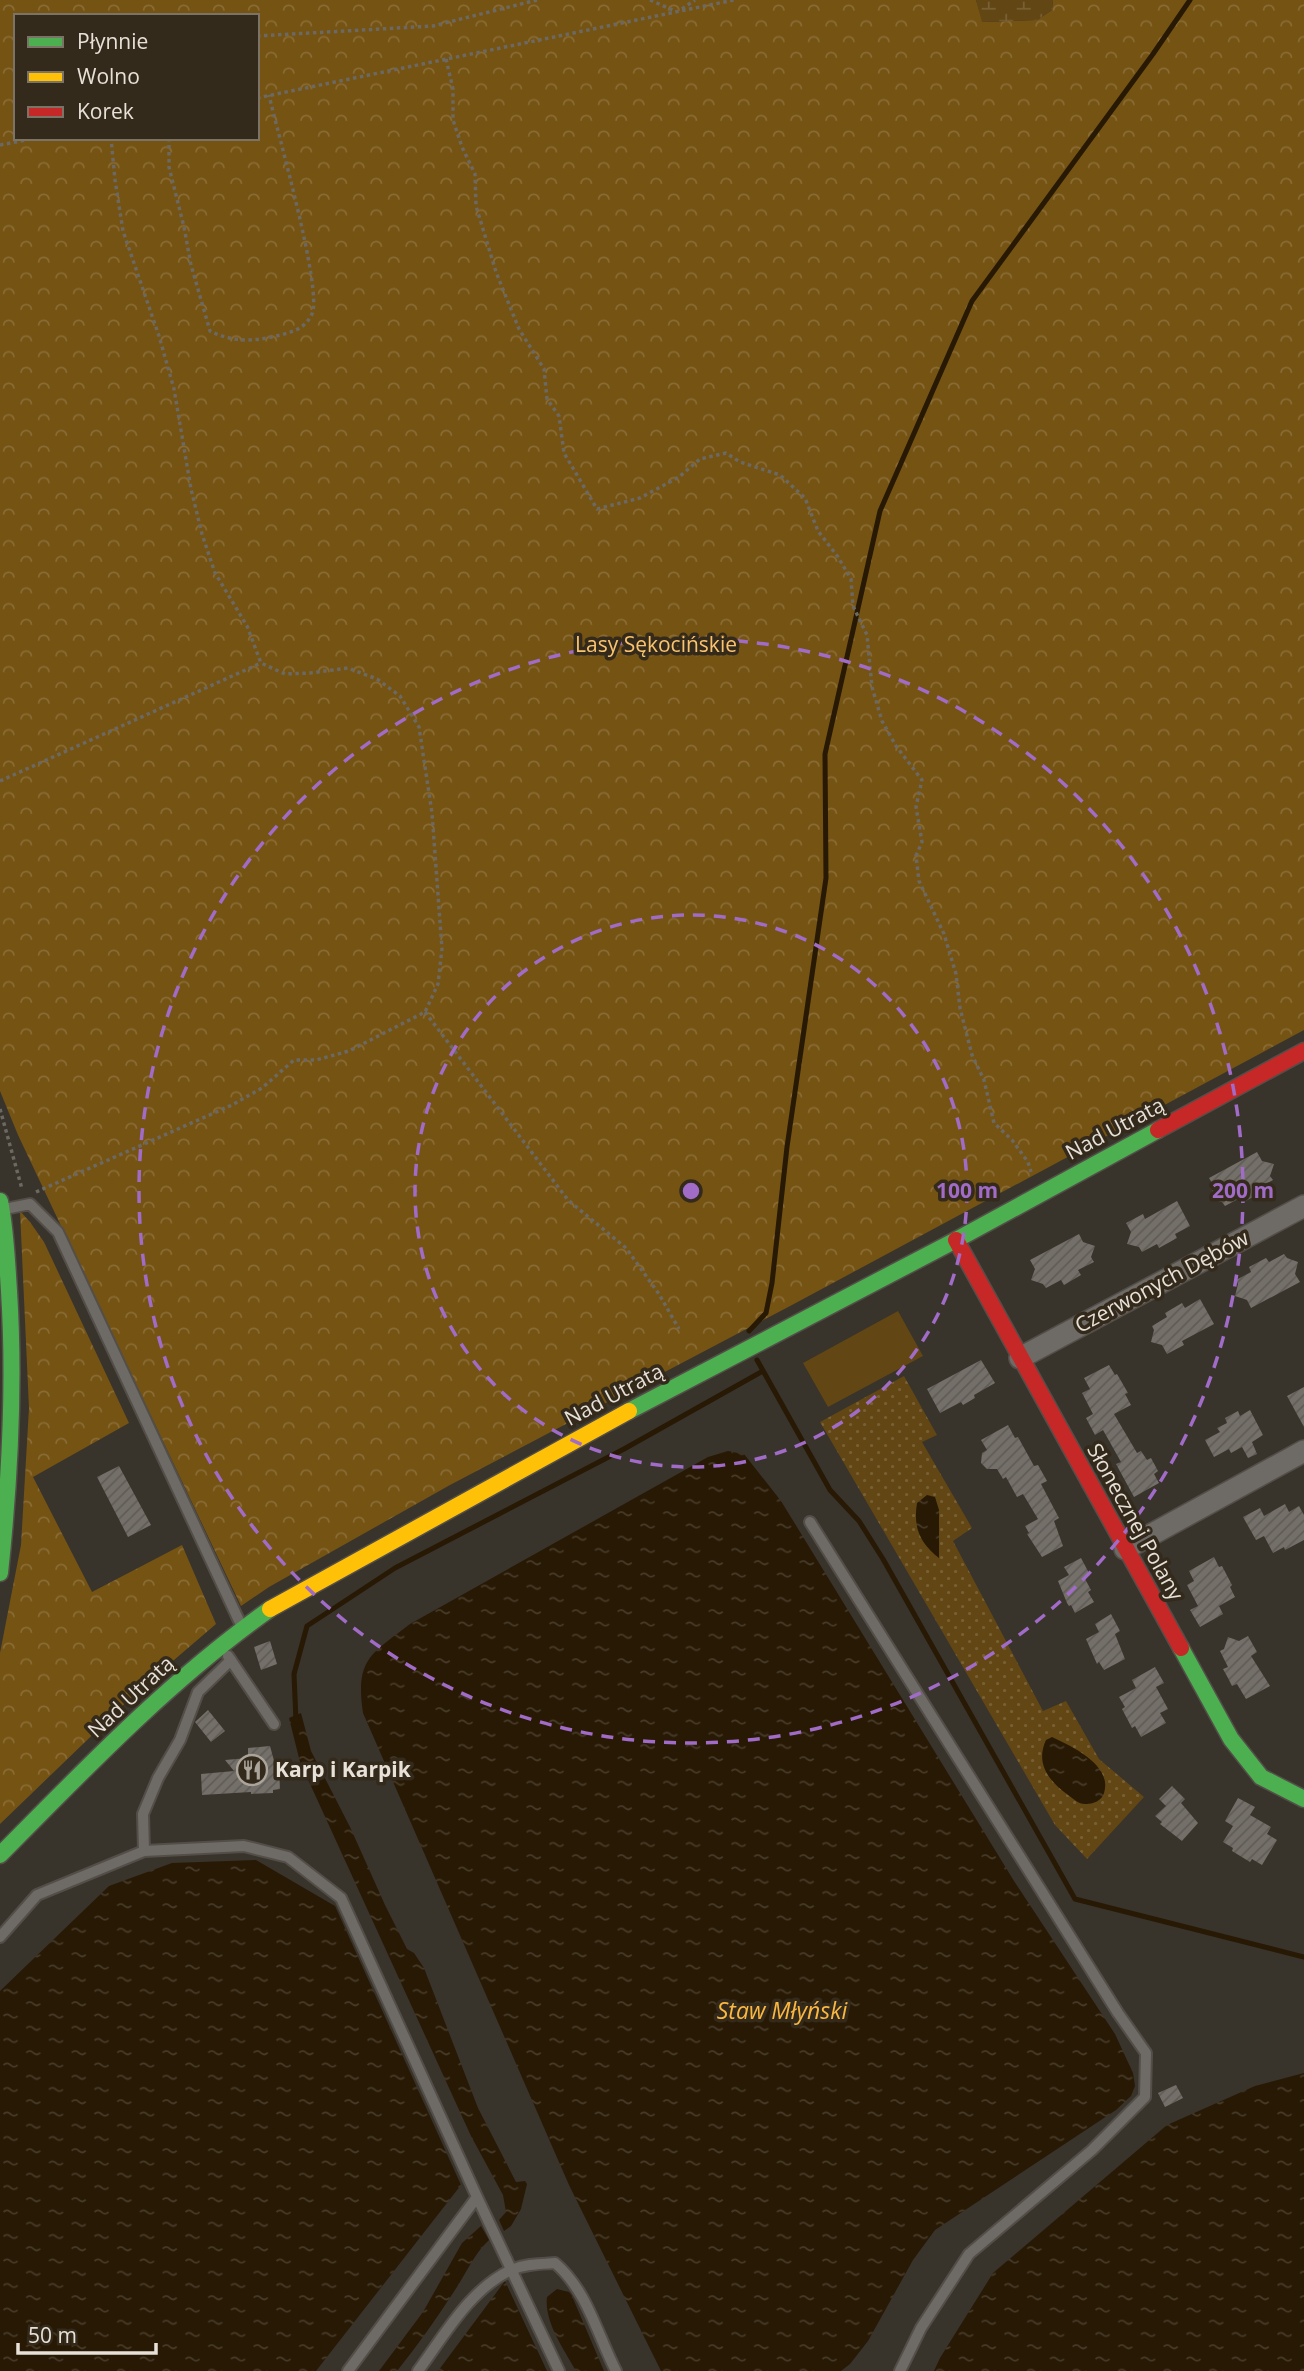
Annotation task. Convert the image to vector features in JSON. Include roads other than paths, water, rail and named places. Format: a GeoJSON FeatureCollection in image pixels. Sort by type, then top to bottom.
{"type":"FeatureCollection","features":[{"type":"Feature","properties":{"kind":"street","name":"Nad Utratą"},"geometry":{"type":"LineString","coordinates":[[0,1856],[145,1710],[243,1627],[312,1583],[1304,1051]]}},
{"type":"Feature","properties":{"kind":"street"},"geometry":{"type":"LineString","coordinates":[[0,1573],[13,1395],[10,1306],[1,1205]]}},
{"type":"Feature","properties":{"kind":"street","name":"Czerwonych Dębów"},"geometry":{"type":"LineString","coordinates":[[1020,1358],[1304,1206]]}},
{"type":"Feature","properties":{"kind":"street","name":"Słonecznej Polany"},"geometry":{"type":"LineString","coordinates":[[956,1240],[1231,1739],[1261,1777],[1304,1799]]}},
{"type":"Feature","properties":{"kind":"street"},"geometry":{"type":"LineString","coordinates":[[1125,1549],[1304,1451]]}},
{"type":"Feature","properties":{"kind":"lane"},"geometry":{"type":"LineString","coordinates":[[1,1205],[30,1204],[58,1232],[243,1627]]}},
{"type":"Feature","properties":{"kind":"lane"},"geometry":{"type":"LineString","coordinates":[[810,1522],[1111,2002],[1146,2053],[1145,2097],[1092,2150],[969,2254],[921,2328],[900,2371]]}},
{"type":"Feature","properties":{"kind":"lane"},"geometry":{"type":"LineString","coordinates":[[220,1645],[274,1724]]}},
{"type":"Feature","properties":{"kind":"lane"},"geometry":{"type":"LineString","coordinates":[[144,1851],[143,1814],[158,1778],[180,1740],[198,1692],[231,1660]]}},
{"type":"Feature","properties":{"kind":"lane"},"geometry":{"type":"LineString","coordinates":[[0,1937],[37,1895],[144,1851],[244,1846],[288,1857],[341,1898],[559,2371]]}},
{"type":"Feature","properties":{"kind":"lane"},"geometry":{"type":"LineString","coordinates":[[348,2371],[477,2197]]}},
{"type":"Feature","properties":{"kind":"lane"},"geometry":{"type":"LineString","coordinates":[[418,2371],[476,2294],[511,2270],[529,2265],[555,2263],[570,2276],[585,2302],[616,2371]]}},
{"type":"Feature","properties":{"kind":"water","name":"Staw Młyński"},"geometry":{"type":"Polygon","coordinates":[[[728,1451],[744,1454],[781,1501],[1014,1881],[1115,2034],[1133,2073],[1135,2086],[1131,2096],[1116,2110],[935,2230],[913,2260],[868,2341],[841,2371],[661,2371],[569,2185],[363,1713],[361,1681],[364,1669],[376,1651],[410,1624],[708,1457],[728,1451]]]}},
{"type":"Feature","properties":{"kind":"water"},"geometry":{"type":"Polygon","coordinates":[[[927,1495],[935,1497],[939,1510],[939,1558],[927,1547],[917,1527],[917,1503],[927,1495]]]}},
{"type":"Feature","properties":{"kind":"water"},"geometry":{"type":"Polygon","coordinates":[[[301,1713],[311,1751],[350,1827],[385,1905],[407,1949],[414,1953],[424,1968],[478,2108],[516,2182],[525,2181],[527,2184],[521,2209],[511,2226],[504,2231],[499,2220],[506,2212],[503,2195],[471,2136],[300,1762],[289,1718],[301,1713]]]}},
{"type":"Feature","properties":{"kind":"water"},"geometry":{"type":"Polygon","coordinates":[[[1052,1737],[1079,1751],[1097,1765],[1105,1783],[1100,1800],[1090,1804],[1079,1803],[1050,1778],[1042,1757],[1046,1740],[1052,1737]]]}},
{"type":"Feature","properties":{"kind":"water"},"geometry":{"type":"Polygon","coordinates":[[[256,1860],[335,1906],[461,2185],[316,2371],[0,2371],[0,1991],[109,1886],[172,1863],[256,1860]]]}},
{"type":"Feature","properties":{"kind":"water"},"geometry":{"type":"Polygon","coordinates":[[[1304,2073],[1304,2371],[934,2371],[993,2273],[1167,2125],[1255,2086],[1304,2073]]]}},
{"type":"Feature","properties":{"kind":"water"},"geometry":{"type":"Polygon","coordinates":[[[481,2226],[489,2240],[427,2331],[397,2371],[379,2371],[423,2312],[462,2243],[481,2226]]]}},
{"type":"Feature","properties":{"kind":"water"},"geometry":{"type":"Polygon","coordinates":[[[505,2281],[547,2371],[438,2371],[505,2281]]]}},
{"type":"Feature","properties":{"kind":"water"},"geometry":{"type":"Polygon","coordinates":[[[557,2289],[569,2292],[572,2296],[604,2371],[576,2371],[566,2354],[552,2326],[547,2306],[547,2297],[557,2289]]]}},
{"type":"Feature","properties":{"kind":"waterway"},"geometry":{"type":"LineString","coordinates":[[749,1331],[766,1313],[772,1283],[787,1147],[826,878],[825,754],[880,511],[972,301],[1190,0]]}},
{"type":"Feature","properties":{"kind":"waterway"},"geometry":{"type":"LineString","coordinates":[[757,1360],[830,1490],[859,1521],[883,1559],[1075,1899],[1304,1957]]}},
{"type":"Feature","properties":{"kind":"waterway"},"geometry":{"type":"LineString","coordinates":[[296,1721],[294,1674],[307,1626],[395,1568],[624,1449],[763,1371]]}},
{"type":"Feature","properties":{"kind":"place","name":"Karp i Karpik"},"geometry":{"type":"Point","coordinates":[252,1770]}},
{"type":"Feature","properties":{"kind":"park label","name":"Lasy Sękocińskie"},"geometry":{"type":"Point","coordinates":[656,645]}}]}
